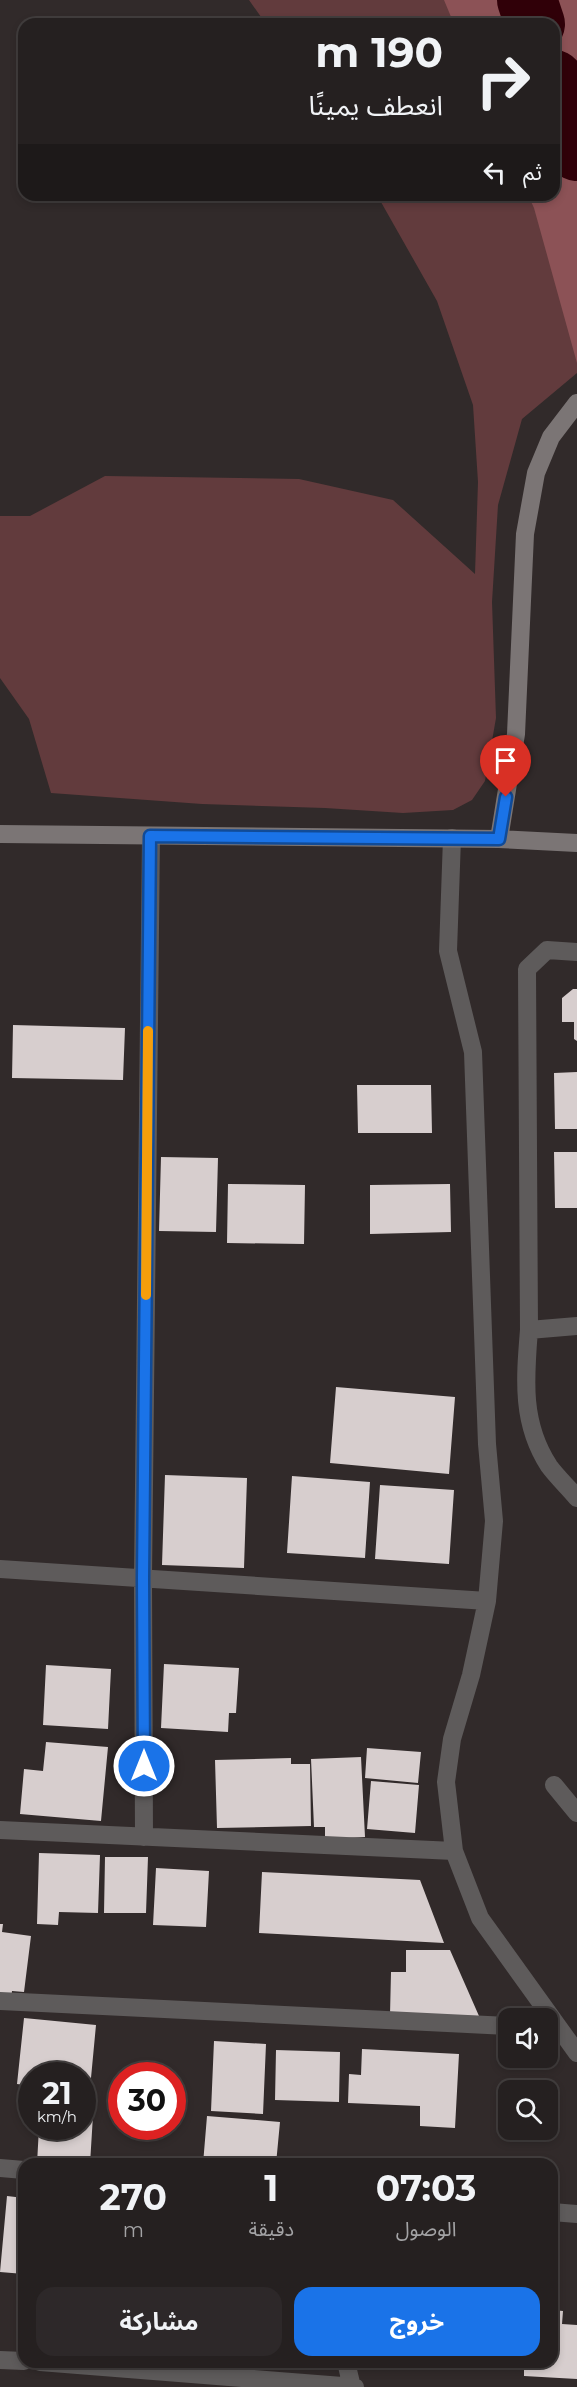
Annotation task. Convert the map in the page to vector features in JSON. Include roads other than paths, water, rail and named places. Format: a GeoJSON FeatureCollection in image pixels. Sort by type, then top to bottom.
{"type":"FeatureCollection","features":[{"type":"Feature","properties":{"kind":"main road"},"geometry":{"type":"LineString","coordinates":[[499,839],[516,734],[525,534],[536,473],[551,437],[575,405]]}},
{"type":"Feature","properties":{"kind":"main road"},"geometry":{"type":"LineString","coordinates":[[0,834],[452,838],[577,843]]}},
{"type":"Feature","properties":{"kind":"street"},"geometry":{"type":"LineString","coordinates":[[144,1837],[143,1578],[150,836]]}},
{"type":"Feature","properties":{"kind":"street"},"geometry":{"type":"LineString","coordinates":[[452,838],[448,951],[473,1052],[486,1444],[494,1521],[486,1601],[471,1676],[452,1739],[446,1782],[454,1851],[480,1918],[541,2008]]}},
{"type":"Feature","properties":{"kind":"street"},"geometry":{"type":"LineString","coordinates":[[577,952],[547,950],[526,969],[529,1330],[525,1375],[530,1427],[549,1466],[577,1498]]}},
{"type":"Feature","properties":{"kind":"street"},"geometry":{"type":"LineString","coordinates":[[529,1330],[577,1326]]}},
{"type":"Feature","properties":{"kind":"street"},"geometry":{"type":"LineString","coordinates":[[0,1569],[486,1601]]}},
{"type":"Feature","properties":{"kind":"street"},"geometry":{"type":"LineString","coordinates":[[554,1785],[577,1813]]}},
{"type":"Feature","properties":{"kind":"street"},"geometry":{"type":"LineString","coordinates":[[0,1830],[454,1851]]}},
{"type":"Feature","properties":{"kind":"street"},"geometry":{"type":"LineString","coordinates":[[0,2001],[498,2026]]}},
{"type":"Feature","properties":{"kind":"street"},"geometry":{"type":"LineString","coordinates":[[558,2032],[577,2053]]}},
{"type":"Feature","properties":{"kind":"street"},"geometry":{"type":"LineString","coordinates":[[0,2168],[18,2170]]}},
{"type":"Feature","properties":{"kind":"street"},"geometry":{"type":"LineString","coordinates":[[558,2212],[577,2214]]}},
{"type":"Feature","properties":{"kind":"street"},"geometry":{"type":"LineString","coordinates":[[0,2360],[18,2361]]}},
{"type":"Feature","properties":{"kind":"street"},"geometry":{"type":"LineString","coordinates":[[115,2368],[353,2387],[348,2368]]}},
{"type":"Feature","properties":{"kind":"waterway"},"geometry":{"type":"LineString","coordinates":[[527,0],[533,18]]}},
{"type":"Feature","properties":{"kind":"waterway"},"geometry":{"type":"LineString","coordinates":[[560,99],[577,151]]}}]}
